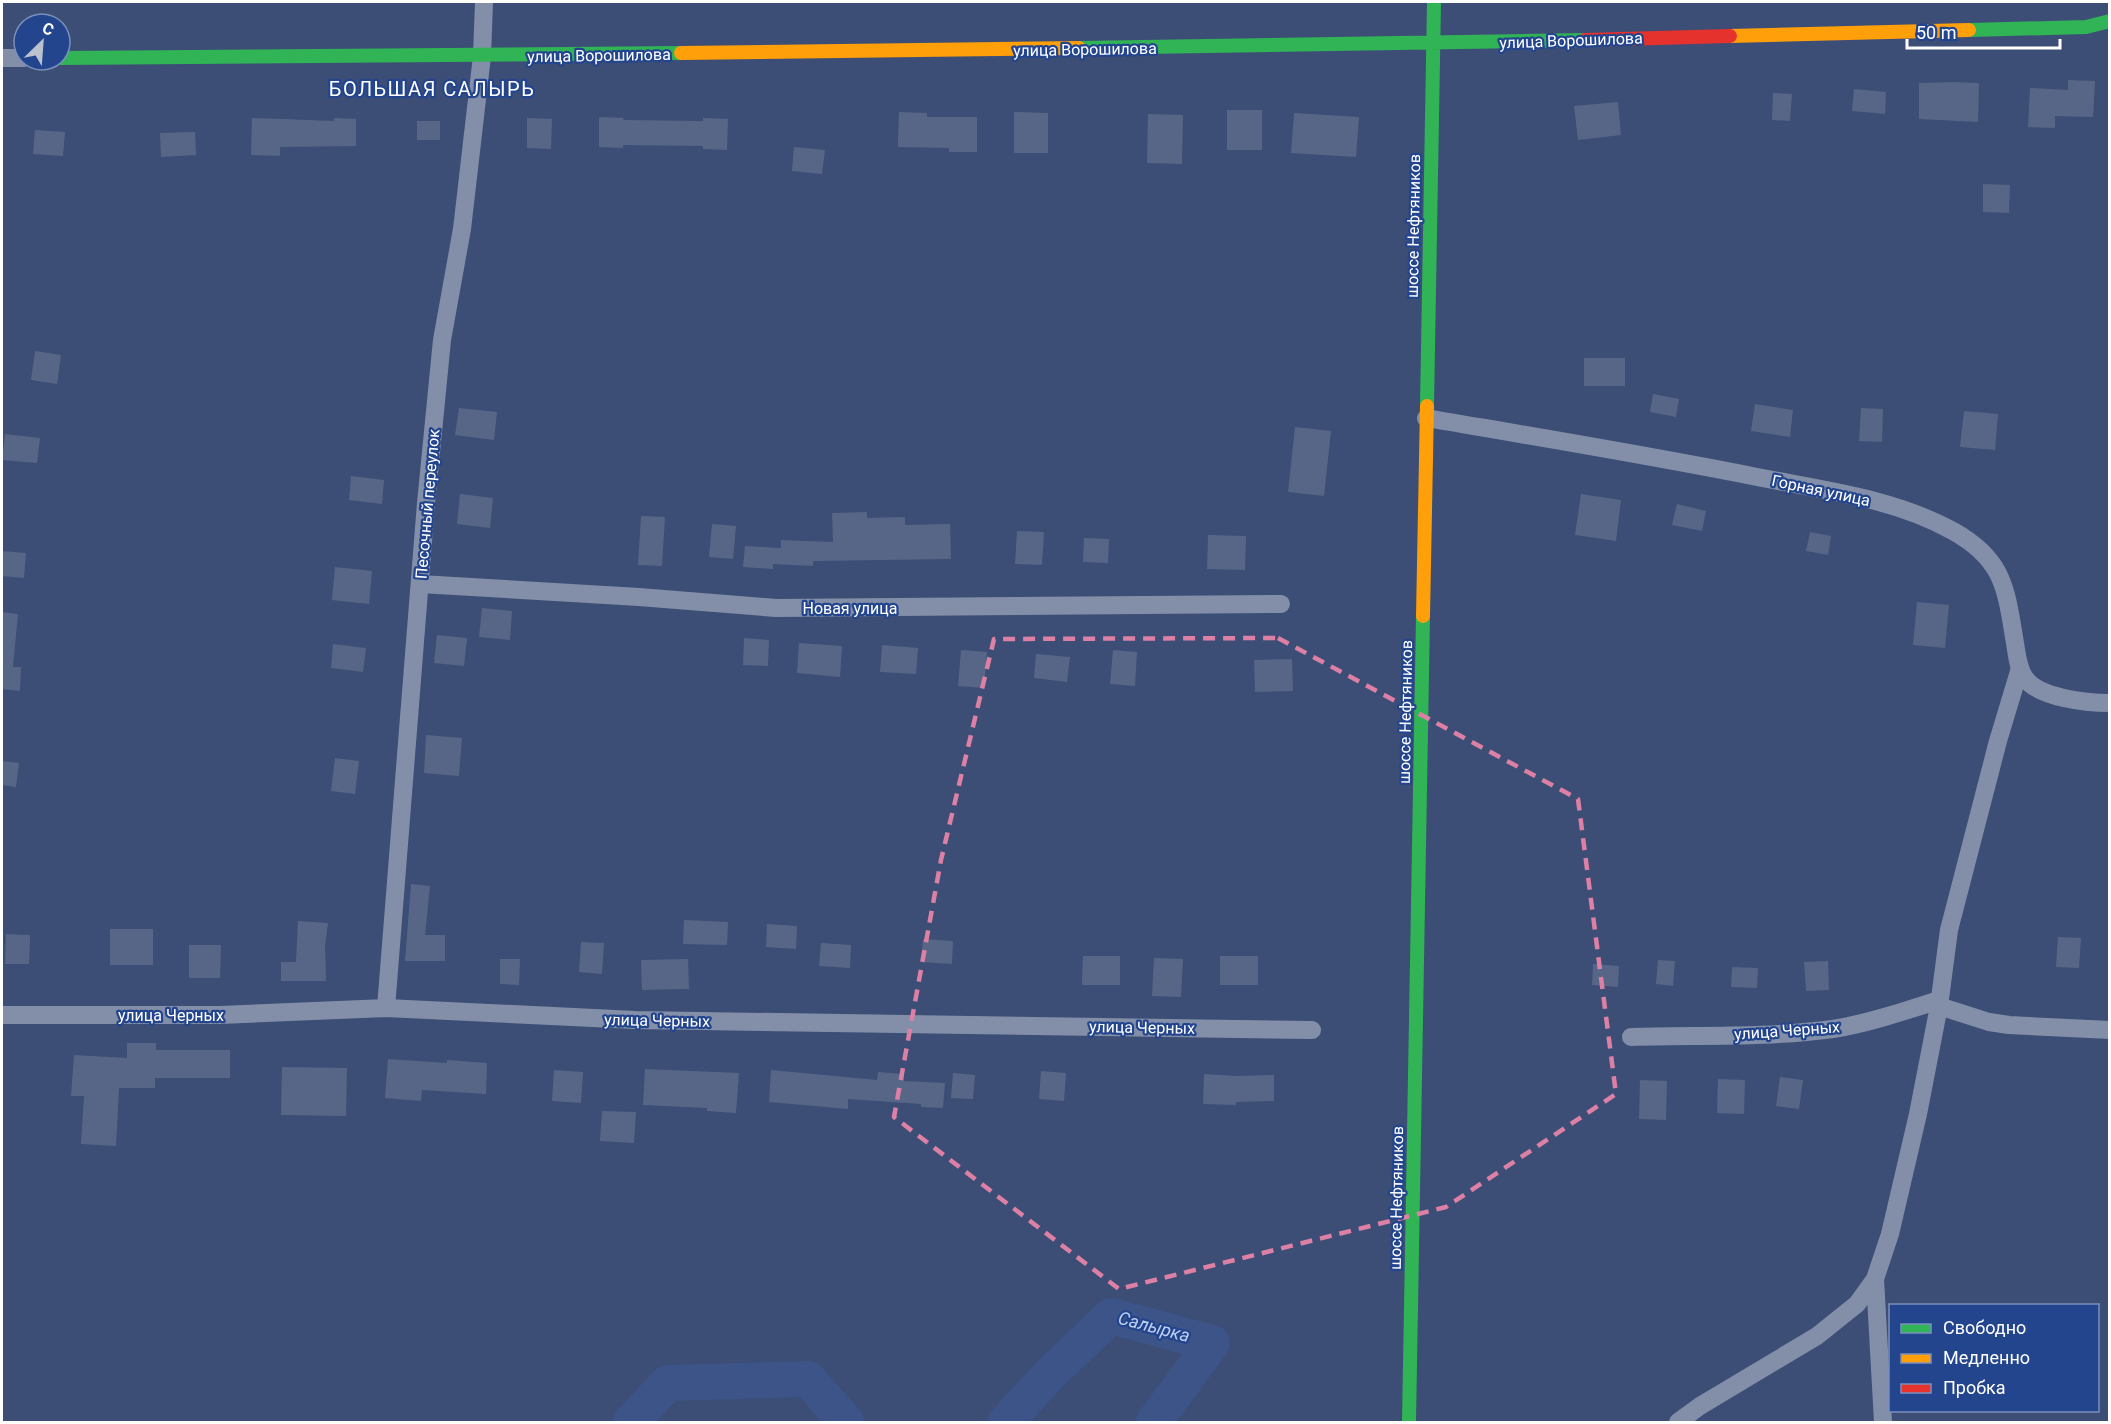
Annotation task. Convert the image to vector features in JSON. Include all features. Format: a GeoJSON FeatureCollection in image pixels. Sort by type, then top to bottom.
{"type":"FeatureCollection","features":[{"type":"Feature","properties":{"kind":"street","name":"Песочный переулок"},"geometry":{"type":"LineString","coordinates":[[386,1008],[442,340],[462,229],[482,56],[484,2]]}},
{"type":"Feature","properties":{"kind":"street","name":"шоссе Нефтяников"},"geometry":{"type":"LineString","coordinates":[[1409,1421],[1434,2]]}},
{"type":"Feature","properties":{"kind":"street","name":"улица Ворошилова"},"geometry":{"type":"LineString","coordinates":[[72,58],[482,56],[1433,44],[2086,27],[2109,21]]}},
{"type":"Feature","properties":{"kind":"street","name":"Горная улица"},"geometry":{"type":"LineString","coordinates":[[1426,418],[1702,466],[1846,494],[1925,518],[1961,537],[1993,563],[2002,580],[2009,603],[2020,668]]}},
{"type":"Feature","properties":{"kind":"street","name":"Новая улица"},"geometry":{"type":"LineString","coordinates":[[420,584],[776,608],[1281,604]]}},
{"type":"Feature","properties":{"kind":"street"},"geometry":{"type":"LineString","coordinates":[[2020,668],[2025,680],[2041,691],[2078,700],[2109,703]]}},
{"type":"Feature","properties":{"kind":"street"},"geometry":{"type":"LineString","coordinates":[[1678,1422],[1700,1406],[1817,1336],[1857,1304],[1875,1279],[1890,1234],[1918,1114],[1939,1003],[1948,930],[1995,752],[2020,668]]}},
{"type":"Feature","properties":{"kind":"street"},"geometry":{"type":"LineString","coordinates":[[1939,1003],[1973,1018],[2009,1025],[2109,1030]]}},
{"type":"Feature","properties":{"kind":"street","name":"улица Черных"},"geometry":{"type":"LineString","coordinates":[[1631,1037],[1792,1033],[1834,1028],[1939,1003]]}},
{"type":"Feature","properties":{"kind":"street","name":"улица Черных"},"geometry":{"type":"LineString","coordinates":[[2,1015],[220,1015],[386,1008],[647,1020],[1312,1030]]}},
{"type":"Feature","properties":{"kind":"street"},"geometry":{"type":"LineString","coordinates":[[1875,1279],[1883,1422]]}},
{"type":"Feature","properties":{"kind":"highlighted area"},"geometry":{"type":"Polygon","coordinates":[[[1278,638],[1578,799],[1616,1094],[1446,1207],[1119,1289],[894,1117],[941,860],[994,639],[1278,638]]]}},
{"type":"Feature","properties":{"kind":"building"},"geometry":{"type":"Polygon","coordinates":[[[2068,80],[2095,81],[2093,117],[2055,116],[2055,128],[2028,127],[2030,88],[2068,90],[2068,80]]]}},
{"type":"Feature","properties":{"kind":"building"},"geometry":{"type":"Polygon","coordinates":[[[1919,83],[1979,83],[1978,122],[1919,119],[1919,83]]]}},
{"type":"Feature","properties":{"kind":"building"},"geometry":{"type":"Polygon","coordinates":[[[1854,89],[1886,92],[1885,114],[1852,111],[1854,89]]]}},
{"type":"Feature","properties":{"kind":"building"},"geometry":{"type":"Polygon","coordinates":[[[1773,93],[1792,94],[1790,121],[1772,120],[1773,93]]]}},
{"type":"Feature","properties":{"kind":"building"},"geometry":{"type":"Polygon","coordinates":[[[1618,102],[1621,135],[1578,140],[1574,106],[1618,102]]]}},
{"type":"Feature","properties":{"kind":"building"},"geometry":{"type":"Polygon","coordinates":[[[1227,110],[1262,110],[1262,150],[1227,150],[1227,110]]]}},
{"type":"Feature","properties":{"kind":"building"},"geometry":{"type":"Polygon","coordinates":[[[899,112],[927,113],[927,117],[977,117],[977,152],[949,152],[949,148],[898,147],[899,112]]]}},
{"type":"Feature","properties":{"kind":"building"},"geometry":{"type":"Polygon","coordinates":[[[1014,112],[1048,113],[1048,153],[1014,153],[1014,112]]]}},
{"type":"Feature","properties":{"kind":"building"},"geometry":{"type":"Polygon","coordinates":[[[1294,113],[1359,117],[1356,157],[1291,153],[1294,113]]]}},
{"type":"Feature","properties":{"kind":"building"},"geometry":{"type":"Polygon","coordinates":[[[1148,114],[1183,115],[1182,164],[1147,163],[1148,114]]]}},
{"type":"Feature","properties":{"kind":"building"},"geometry":{"type":"Polygon","coordinates":[[[599,117],[624,118],[623,120],[728,119],[727,150],[703,149],[703,146],[599,147],[599,117]]]}},
{"type":"Feature","properties":{"kind":"building"},"geometry":{"type":"Polygon","coordinates":[[[252,118],[334,121],[334,118],[356,119],[356,146],[280,147],[280,156],[251,155],[252,118]]]}},
{"type":"Feature","properties":{"kind":"building"},"geometry":{"type":"Polygon","coordinates":[[[527,118],[552,119],[551,149],[527,148],[527,118]]]}},
{"type":"Feature","properties":{"kind":"building"},"geometry":{"type":"Polygon","coordinates":[[[417,121],[440,121],[440,140],[417,140],[417,121]]]}},
{"type":"Feature","properties":{"kind":"building"},"geometry":{"type":"Polygon","coordinates":[[[35,130],[65,132],[63,156],[33,154],[35,130]]]}},
{"type":"Feature","properties":{"kind":"building"},"geometry":{"type":"Polygon","coordinates":[[[195,132],[196,155],[161,157],[160,133],[195,132]]]}},
{"type":"Feature","properties":{"kind":"building"},"geometry":{"type":"Polygon","coordinates":[[[794,147],[825,150],[822,174],[792,171],[794,147]]]}},
{"type":"Feature","properties":{"kind":"building"},"geometry":{"type":"Polygon","coordinates":[[[1983,184],[2010,185],[2009,213],[1983,212],[1983,184]]]}},
{"type":"Feature","properties":{"kind":"building"},"geometry":{"type":"Polygon","coordinates":[[[35,351],[61,355],[57,384],[31,380],[35,351]]]}},
{"type":"Feature","properties":{"kind":"building"},"geometry":{"type":"Polygon","coordinates":[[[1584,358],[1625,358],[1625,386],[1584,386],[1584,358]]]}},
{"type":"Feature","properties":{"kind":"building"},"geometry":{"type":"Polygon","coordinates":[[[1653,394],[1679,399],[1676,417],[1650,412],[1653,394]]]}},
{"type":"Feature","properties":{"kind":"building"},"geometry":{"type":"Polygon","coordinates":[[[1755,404],[1793,410],[1790,437],[1751,431],[1755,404]]]}},
{"type":"Feature","properties":{"kind":"building"},"geometry":{"type":"Polygon","coordinates":[[[459,408],[497,412],[494,440],[455,435],[459,408]]]}},
{"type":"Feature","properties":{"kind":"building"},"geometry":{"type":"Polygon","coordinates":[[[1861,408],[1883,409],[1882,442],[1859,441],[1861,408]]]}},
{"type":"Feature","properties":{"kind":"building"},"geometry":{"type":"Polygon","coordinates":[[[1964,411],[1998,414],[1995,450],[1960,447],[1964,411]]]}},
{"type":"Feature","properties":{"kind":"building"},"geometry":{"type":"Polygon","coordinates":[[[1295,427],[1331,431],[1324,496],[1288,492],[1295,427]]]}},
{"type":"Feature","properties":{"kind":"building"},"geometry":{"type":"Polygon","coordinates":[[[5,434],[40,438],[37,463],[2,460],[5,434]]]}},
{"type":"Feature","properties":{"kind":"building"},"geometry":{"type":"Polygon","coordinates":[[[351,476],[384,480],[382,504],[349,500],[351,476]]]}},
{"type":"Feature","properties":{"kind":"building"},"geometry":{"type":"Polygon","coordinates":[[[460,494],[493,498],[490,528],[457,524],[460,494]]]}},
{"type":"Feature","properties":{"kind":"building"},"geometry":{"type":"Polygon","coordinates":[[[1581,494],[1621,500],[1616,541],[1575,535],[1581,494]]]}},
{"type":"Feature","properties":{"kind":"building"},"geometry":{"type":"Polygon","coordinates":[[[1677,504],[1706,511],[1702,531],[1672,525],[1677,504]]]}},
{"type":"Feature","properties":{"kind":"building"},"geometry":{"type":"Polygon","coordinates":[[[867,512],[867,518],[905,517],[905,525],[950,524],[951,559],[813,561],[813,566],[773,564],[773,569],[743,567],[745,546],[781,548],[781,540],[833,542],[832,513],[867,512]]]}},
{"type":"Feature","properties":{"kind":"building"},"geometry":{"type":"Polygon","coordinates":[[[641,516],[665,517],[662,566],[638,565],[641,516]]]}},
{"type":"Feature","properties":{"kind":"building"},"geometry":{"type":"Polygon","coordinates":[[[712,524],[736,526],[733,559],[709,557],[712,524]]]}},
{"type":"Feature","properties":{"kind":"building"},"geometry":{"type":"Polygon","coordinates":[[[1017,531],[1044,532],[1042,565],[1015,564],[1017,531]]]}},
{"type":"Feature","properties":{"kind":"building"},"geometry":{"type":"Polygon","coordinates":[[[1810,532],[1831,536],[1828,555],[1806,551],[1810,532]]]}},
{"type":"Feature","properties":{"kind":"building"},"geometry":{"type":"Polygon","coordinates":[[[1208,535],[1246,536],[1245,570],[1207,569],[1208,535]]]}},
{"type":"Feature","properties":{"kind":"building"},"geometry":{"type":"Polygon","coordinates":[[[1084,538],[1109,539],[1108,563],[1083,562],[1084,538]]]}},
{"type":"Feature","properties":{"kind":"building"},"geometry":{"type":"Polygon","coordinates":[[[2,551],[26,553],[24,578],[2,576],[2,551]]]}},
{"type":"Feature","properties":{"kind":"building"},"geometry":{"type":"Polygon","coordinates":[[[335,567],[372,571],[369,604],[332,600],[335,567]]]}},
{"type":"Feature","properties":{"kind":"building"},"geometry":{"type":"Polygon","coordinates":[[[1917,602],[1949,605],[1945,648],[1913,645],[1917,602]]]}},
{"type":"Feature","properties":{"kind":"building"},"geometry":{"type":"Polygon","coordinates":[[[482,608],[512,611],[510,640],[479,637],[482,608]]]}},
{"type":"Feature","properties":{"kind":"building"},"geometry":{"type":"Polygon","coordinates":[[[2,612],[18,614],[13,667],[21,667],[20,691],[2,689],[2,612]]]}},
{"type":"Feature","properties":{"kind":"building"},"geometry":{"type":"Polygon","coordinates":[[[437,635],[467,638],[464,666],[434,663],[437,635]]]}},
{"type":"Feature","properties":{"kind":"building"},"geometry":{"type":"Polygon","coordinates":[[[744,638],[769,640],[768,666],[743,665],[744,638]]]}},
{"type":"Feature","properties":{"kind":"building"},"geometry":{"type":"Polygon","coordinates":[[[799,643],[842,646],[840,677],[797,673],[799,643]]]}},
{"type":"Feature","properties":{"kind":"building"},"geometry":{"type":"Polygon","coordinates":[[[333,644],[366,648],[363,672],[331,668],[333,644]]]}},
{"type":"Feature","properties":{"kind":"building"},"geometry":{"type":"Polygon","coordinates":[[[882,645],[918,648],[916,674],[880,672],[882,645]]]}},
{"type":"Feature","properties":{"kind":"building"},"geometry":{"type":"Polygon","coordinates":[[[961,650],[987,652],[984,688],[958,686],[961,650]]]}},
{"type":"Feature","properties":{"kind":"building"},"geometry":{"type":"Polygon","coordinates":[[[1113,650],[1137,652],[1135,686],[1110,684],[1113,650]]]}},
{"type":"Feature","properties":{"kind":"building"},"geometry":{"type":"Polygon","coordinates":[[[1036,654],[1070,657],[1067,682],[1034,678],[1036,654]]]}},
{"type":"Feature","properties":{"kind":"building"},"geometry":{"type":"Polygon","coordinates":[[[1292,659],[1293,691],[1255,692],[1254,660],[1292,659]]]}},
{"type":"Feature","properties":{"kind":"building"},"geometry":{"type":"Polygon","coordinates":[[[426,735],[462,738],[459,776],[424,773],[426,735]]]}},
{"type":"Feature","properties":{"kind":"building"},"geometry":{"type":"Polygon","coordinates":[[[335,758],[359,761],[355,794],[331,791],[335,758]]]}},
{"type":"Feature","properties":{"kind":"building"},"geometry":{"type":"Polygon","coordinates":[[[2,761],[19,763],[16,787],[2,785],[2,761]]]}},
{"type":"Feature","properties":{"kind":"building"},"geometry":{"type":"Polygon","coordinates":[[[411,884],[430,886],[425,935],[445,935],[445,961],[405,961],[411,884]]]}},
{"type":"Feature","properties":{"kind":"building"},"geometry":{"type":"Polygon","coordinates":[[[684,920],[728,922],[727,945],[683,944],[684,920]]]}},
{"type":"Feature","properties":{"kind":"building"},"geometry":{"type":"Polygon","coordinates":[[[298,921],[328,923],[325,946],[326,981],[281,981],[281,962],[296,962],[298,921]]]}},
{"type":"Feature","properties":{"kind":"building"},"geometry":{"type":"Polygon","coordinates":[[[767,924],[797,926],[796,949],[766,947],[767,924]]]}},
{"type":"Feature","properties":{"kind":"building"},"geometry":{"type":"Polygon","coordinates":[[[110,929],[153,929],[153,965],[110,965],[110,929]]]}},
{"type":"Feature","properties":{"kind":"building"},"geometry":{"type":"Polygon","coordinates":[[[6,934],[30,935],[29,964],[5,964],[6,934]]]}},
{"type":"Feature","properties":{"kind":"building"},"geometry":{"type":"Polygon","coordinates":[[[2058,937],[2081,938],[2079,968],[2056,967],[2058,937]]]}},
{"type":"Feature","properties":{"kind":"building"},"geometry":{"type":"Polygon","coordinates":[[[923,939],[953,941],[952,964],[921,962],[923,939]]]}},
{"type":"Feature","properties":{"kind":"building"},"geometry":{"type":"Polygon","coordinates":[[[581,942],[604,943],[602,974],[579,972],[581,942]]]}},
{"type":"Feature","properties":{"kind":"building"},"geometry":{"type":"Polygon","coordinates":[[[821,943],[851,945],[850,968],[819,966],[821,943]]]}},
{"type":"Feature","properties":{"kind":"building"},"geometry":{"type":"Polygon","coordinates":[[[189,945],[221,945],[220,978],[189,978],[189,945]]]}},
{"type":"Feature","properties":{"kind":"building"},"geometry":{"type":"Polygon","coordinates":[[[1083,956],[1120,956],[1120,985],[1082,985],[1083,956]]]}},
{"type":"Feature","properties":{"kind":"building"},"geometry":{"type":"Polygon","coordinates":[[[1220,956],[1258,956],[1258,985],[1220,985],[1220,956]]]}},
{"type":"Feature","properties":{"kind":"building"},"geometry":{"type":"Polygon","coordinates":[[[1154,958],[1183,959],[1181,997],[1152,996],[1154,958]]]}},
{"type":"Feature","properties":{"kind":"building"},"geometry":{"type":"Polygon","coordinates":[[[500,959],[520,959],[519,985],[500,984],[500,959]]]}},
{"type":"Feature","properties":{"kind":"building"},"geometry":{"type":"Polygon","coordinates":[[[688,959],[689,989],[642,990],[641,960],[688,959]]]}},
{"type":"Feature","properties":{"kind":"building"},"geometry":{"type":"Polygon","coordinates":[[[1658,960],[1675,961],[1673,986],[1656,984],[1658,960]]]}},
{"type":"Feature","properties":{"kind":"building"},"geometry":{"type":"Polygon","coordinates":[[[1828,961],[1829,990],[1806,991],[1804,962],[1828,961]]]}},
{"type":"Feature","properties":{"kind":"building"},"geometry":{"type":"Polygon","coordinates":[[[1593,964],[1619,966],[1618,987],[1592,985],[1593,964]]]}},
{"type":"Feature","properties":{"kind":"building"},"geometry":{"type":"Polygon","coordinates":[[[1732,967],[1758,968],[1757,988],[1731,987],[1732,967]]]}},
{"type":"Feature","properties":{"kind":"building"},"geometry":{"type":"Polygon","coordinates":[[[127,1043],[156,1043],[156,1050],[230,1050],[230,1078],[155,1078],[155,1088],[119,1088],[116,1146],[81,1144],[84,1096],[71,1096],[74,1055],[127,1058],[127,1043]]]}},
{"type":"Feature","properties":{"kind":"building"},"geometry":{"type":"Polygon","coordinates":[[[388,1059],[487,1063],[486,1094],[422,1090],[421,1101],[385,1098],[388,1059]]]}},
{"type":"Feature","properties":{"kind":"building"},"geometry":{"type":"Polygon","coordinates":[[[282,1067],[347,1068],[346,1116],[281,1115],[282,1067]]]}},
{"type":"Feature","properties":{"kind":"building"},"geometry":{"type":"Polygon","coordinates":[[[645,1069],[739,1073],[736,1113],[707,1111],[707,1108],[643,1105],[645,1069]]]}},
{"type":"Feature","properties":{"kind":"building"},"geometry":{"type":"Polygon","coordinates":[[[554,1070],[583,1072],[581,1103],[552,1101],[554,1070]]]}},
{"type":"Feature","properties":{"kind":"building"},"geometry":{"type":"Polygon","coordinates":[[[771,1070],[877,1080],[878,1072],[904,1074],[904,1081],[945,1083],[943,1108],[921,1107],[921,1104],[848,1099],[848,1109],[769,1102],[771,1070]]]}},
{"type":"Feature","properties":{"kind":"building"},"geometry":{"type":"Polygon","coordinates":[[[1041,1071],[1066,1073],[1064,1101],[1039,1099],[1041,1071]]]}},
{"type":"Feature","properties":{"kind":"building"},"geometry":{"type":"Polygon","coordinates":[[[953,1073],[975,1075],[973,1099],[951,1098],[953,1073]]]}},
{"type":"Feature","properties":{"kind":"building"},"geometry":{"type":"Polygon","coordinates":[[[1204,1074],[1274,1075],[1274,1101],[1236,1102],[1236,1105],[1203,1104],[1204,1074]]]}},
{"type":"Feature","properties":{"kind":"building"},"geometry":{"type":"Polygon","coordinates":[[[1780,1077],[1803,1080],[1799,1109],[1776,1106],[1780,1077]]]}},
{"type":"Feature","properties":{"kind":"building"},"geometry":{"type":"Polygon","coordinates":[[[1718,1079],[1745,1080],[1744,1114],[1717,1113],[1718,1079]]]}},
{"type":"Feature","properties":{"kind":"building"},"geometry":{"type":"Polygon","coordinates":[[[1640,1080],[1667,1081],[1666,1120],[1639,1119],[1640,1080]]]}},
{"type":"Feature","properties":{"kind":"building"},"geometry":{"type":"Polygon","coordinates":[[[602,1111],[636,1112],[634,1143],[600,1141],[602,1111]]]}},
{"type":"Feature","properties":{"kind":"waterway","name":"Салырка"},"geometry":{"type":"LineString","coordinates":[[1006,1422],[1049,1375],[1111,1316],[1212,1343],[1154,1422]]}},
{"type":"Feature","properties":{"kind":"waterway","name":"Салырка"},"geometry":{"type":"LineString","coordinates":[[631,1422],[668,1383],[808,1379],[846,1422]]}},
{"type":"Feature","properties":{"kind":"traffic: fast"},"geometry":{"type":"LineString","coordinates":[[1427,406],[1434,2]]}},
{"type":"Feature","properties":{"kind":"traffic: fast"},"geometry":{"type":"LineString","coordinates":[[1969,30],[2086,27],[2110,21]]}},
{"type":"Feature","properties":{"kind":"traffic: fast"},"geometry":{"type":"LineString","coordinates":[[1079,48],[1585,40]]}},
{"type":"Feature","properties":{"kind":"traffic: fast"},"geometry":{"type":"LineString","coordinates":[[72,58],[681,53]]}},
{"type":"Feature","properties":{"kind":"traffic: fast"},"geometry":{"type":"LineString","coordinates":[[1409,1422],[1423,616]]}},
{"type":"Feature","properties":{"kind":"traffic: slow"},"geometry":{"type":"LineString","coordinates":[[1730,36],[1969,30]]}},
{"type":"Feature","properties":{"kind":"traffic: slow"},"geometry":{"type":"LineString","coordinates":[[681,53],[1079,48]]}},
{"type":"Feature","properties":{"kind":"traffic: slow"},"geometry":{"type":"LineString","coordinates":[[1423,616],[1427,406]]}},
{"type":"Feature","properties":{"kind":"traffic: jam"},"geometry":{"type":"LineString","coordinates":[[1585,40],[1730,36]]}},
{"type":"Feature","properties":{"kind":"district","name":"БОЛЬШАЯ САЛЫРЬ"},"geometry":{"type":"Point","coordinates":[432,89]}}]}
